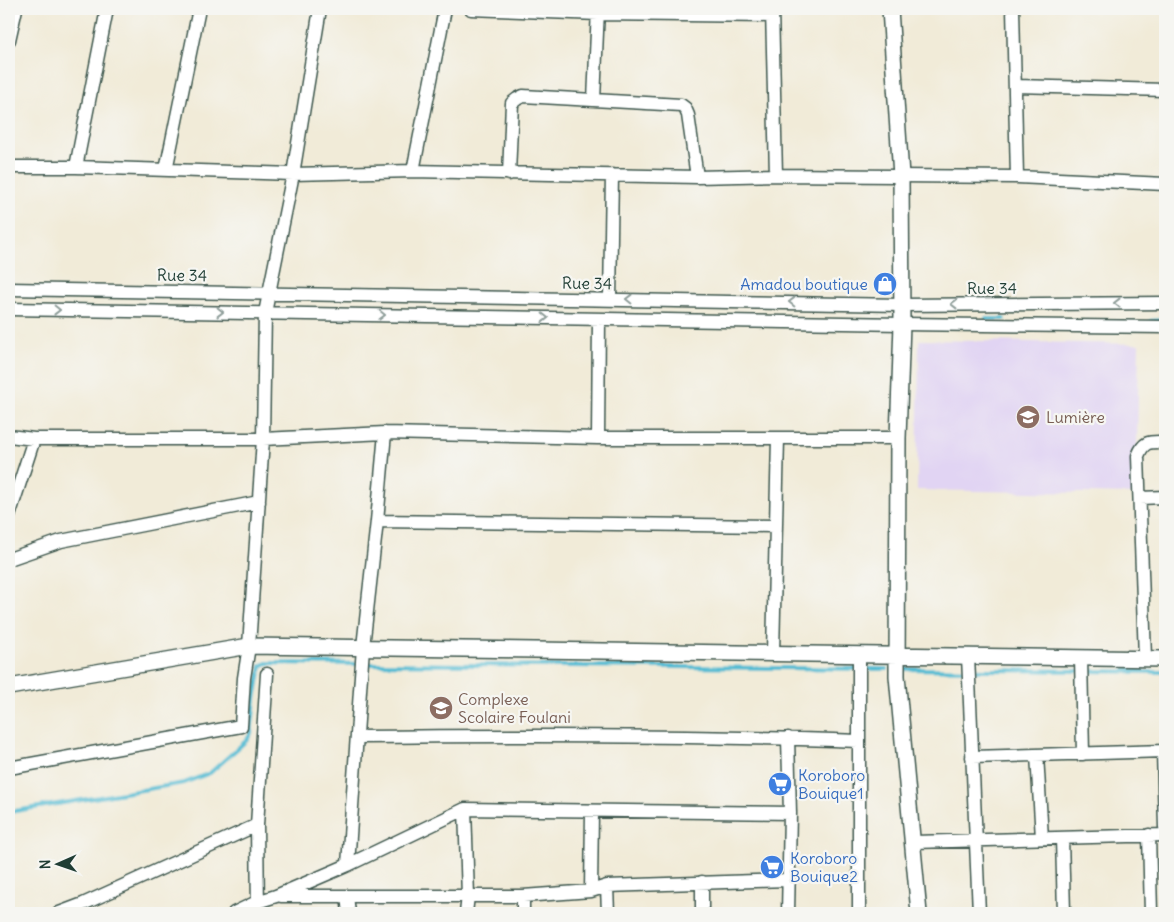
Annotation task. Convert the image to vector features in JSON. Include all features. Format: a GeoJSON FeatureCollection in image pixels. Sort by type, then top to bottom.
{"type":"FeatureCollection","features":[{"type":"Feature","properties":{"kind":"street"},"geometry":{"type":"LineString","coordinates":[[9,40],[16,9]]}},
{"type":"Feature","properties":{"kind":"street"},"geometry":{"type":"LineString","coordinates":[[76,167],[107,9]]}},
{"type":"Feature","properties":{"kind":"street"},"geometry":{"type":"LineString","coordinates":[[166,170],[199,9]]}},
{"type":"Feature","properties":{"kind":"street"},"geometry":{"type":"LineString","coordinates":[[9,768],[241,726],[244,678],[249,646],[263,439],[265,313],[293,174],[320,9]]}},
{"type":"Feature","properties":{"kind":"street"},"geometry":{"type":"LineString","coordinates":[[414,171],[445,9]]}},
{"type":"Feature","properties":{"kind":"street"},"geometry":{"type":"LineString","coordinates":[[471,9],[598,12],[772,12],[776,175]]}},
{"type":"Feature","properties":{"kind":"street"},"geometry":{"type":"LineString","coordinates":[[890,9],[901,176],[902,324],[898,438],[897,676],[914,842],[919,913]]}},
{"type":"Feature","properties":{"kind":"street"},"geometry":{"type":"LineString","coordinates":[[1013,9],[1017,177]]}},
{"type":"Feature","properties":{"kind":"street"},"geometry":{"type":"LineString","coordinates":[[594,100],[598,12]]}},
{"type":"Feature","properties":{"kind":"street"},"geometry":{"type":"LineString","coordinates":[[1016,86],[1165,90]]}},
{"type":"Feature","properties":{"kind":"street"},"geometry":{"type":"LineString","coordinates":[[509,174],[512,103],[523,96],[681,105],[686,108],[688,115],[697,177]]}},
{"type":"Feature","properties":{"kind":"street"},"geometry":{"type":"LineString","coordinates":[[9,167],[76,167],[293,174],[414,171],[697,177],[776,175],[1017,177],[1165,184]]}},
{"type":"Feature","properties":{"kind":"street"},"geometry":{"type":"LineString","coordinates":[[610,299],[612,175]]}},
{"type":"Feature","properties":{"kind":"street","name":"Rue 34"},"geometry":{"type":"LineString","coordinates":[[9,289],[902,304],[1165,302]]}},
{"type":"Feature","properties":{"kind":"street"},"geometry":{"type":"LineString","coordinates":[[9,309],[902,324],[1165,326]]}},
{"type":"Feature","properties":{"kind":"street"},"geometry":{"type":"LineString","coordinates":[[598,438],[599,319]]}},
{"type":"Feature","properties":{"kind":"street"},"geometry":{"type":"LineString","coordinates":[[9,436],[34,439],[263,439],[385,433],[598,438],[898,438]]}},
{"type":"Feature","properties":{"kind":"street"},"geometry":{"type":"LineString","coordinates":[[348,865],[361,674],[385,433]]}},
{"type":"Feature","properties":{"kind":"street"},"geometry":{"type":"LineString","coordinates":[[773,653],[778,438]]}},
{"type":"Feature","properties":{"kind":"street"},"geometry":{"type":"LineString","coordinates":[[9,516],[34,439]]}},
{"type":"Feature","properties":{"kind":"street"},"geometry":{"type":"LineString","coordinates":[[1145,658],[1138,456],[1141,447],[1148,442],[1165,442]]}},
{"type":"Feature","properties":{"kind":"street"},"geometry":{"type":"LineString","coordinates":[[1140,498],[1165,497]]}},
{"type":"Feature","properties":{"kind":"street"},"geometry":{"type":"LineString","coordinates":[[9,559],[61,541],[259,502]]}},
{"type":"Feature","properties":{"kind":"street"},"geometry":{"type":"LineString","coordinates":[[377,521],[776,526]]}},
{"type":"Feature","properties":{"kind":"street"},"geometry":{"type":"LineString","coordinates":[[9,687],[249,646],[363,652],[773,653],[859,664],[897,655],[968,665],[1081,666],[1145,658],[1165,658]]}},
{"type":"Feature","properties":{"kind":"street"},"geometry":{"type":"LineString","coordinates":[[859,664],[859,913]]}},
{"type":"Feature","properties":{"kind":"street"},"geometry":{"type":"LineString","coordinates":[[968,665],[979,913]]}},
{"type":"Feature","properties":{"kind":"street"},"geometry":{"type":"LineString","coordinates":[[1081,666],[1083,754]]}},
{"type":"Feature","properties":{"kind":"street"},"geometry":{"type":"LineString","coordinates":[[258,908],[257,825],[267,674]]}},
{"type":"Feature","properties":{"kind":"street"},"geometry":{"type":"LineString","coordinates":[[357,738],[535,735],[788,738],[858,741]]}},
{"type":"Feature","properties":{"kind":"street"},"geometry":{"type":"LineString","coordinates":[[788,738],[790,813],[788,913]]}},
{"type":"Feature","properties":{"kind":"street"},"geometry":{"type":"LineString","coordinates":[[972,757],[1164,751],[1165,827]]}},
{"type":"Feature","properties":{"kind":"street"},"geometry":{"type":"LineString","coordinates":[[1037,755],[1042,838]]}},
{"type":"Feature","properties":{"kind":"street"},"geometry":{"type":"LineString","coordinates":[[234,913],[258,908],[276,896],[348,865],[466,809],[790,813]]}},
{"type":"Feature","properties":{"kind":"street"},"geometry":{"type":"LineString","coordinates":[[466,809],[468,896],[466,913]]}},
{"type":"Feature","properties":{"kind":"street"},"geometry":{"type":"LineString","coordinates":[[591,891],[592,811]]}},
{"type":"Feature","properties":{"kind":"street"},"geometry":{"type":"LineString","coordinates":[[58,913],[83,904],[257,825]]}},
{"type":"Feature","properties":{"kind":"street"},"geometry":{"type":"LineString","coordinates":[[1149,835],[1151,913]]}},
{"type":"Feature","properties":{"kind":"street"},"geometry":{"type":"LineString","coordinates":[[914,842],[1165,835]]}},
{"type":"Feature","properties":{"kind":"street"},"geometry":{"type":"LineString","coordinates":[[1062,838],[1064,913]]}},
{"type":"Feature","properties":{"kind":"street"},"geometry":{"type":"LineString","coordinates":[[276,896],[523,896],[591,891],[607,886],[788,880]]}},
{"type":"Feature","properties":{"kind":"street"},"geometry":{"type":"LineString","coordinates":[[702,882],[702,913]]}},
{"type":"Feature","properties":{"kind":"street"},"geometry":{"type":"LineString","coordinates":[[607,886],[608,913]]}},
{"type":"Feature","properties":{"kind":"street"},"geometry":{"type":"LineString","coordinates":[[347,896],[349,913]]}},
{"type":"Feature","properties":{"kind":"street"},"geometry":{"type":"LineString","coordinates":[[523,896],[523,913]]}},
{"type":"Feature","properties":{"kind":"shaded area","name":"Lumière"},"geometry":{"type":"Polygon","coordinates":[[[919,340],[1139,344],[1136,494],[917,490],[919,340]]]}},
{"type":"Feature","properties":{"kind":"waterway"},"geometry":{"type":"LineString","coordinates":[[986,319],[1004,319]]}},
{"type":"Feature","properties":{"kind":"waterway"},"geometry":{"type":"LineString","coordinates":[[1151,321],[1165,320]]}},
{"type":"Feature","properties":{"kind":"waterway"},"geometry":{"type":"LineString","coordinates":[[9,812],[184,783],[210,773],[247,740],[251,733],[261,666],[267,663],[887,669]]}},
{"type":"Feature","properties":{"kind":"waterway"},"geometry":{"type":"LineString","coordinates":[[1126,668],[1143,669]]}},
{"type":"Feature","properties":{"kind":"waterway"},"geometry":{"type":"LineString","coordinates":[[905,669],[1165,672]]}},
{"type":"Feature","properties":{"kind":"place","name":"Amadou boutique"},"geometry":{"type":"Point","coordinates":[885,284]}},
{"type":"Feature","properties":{"kind":"place","name":"Lumière"},"geometry":{"type":"Point","coordinates":[1028,417]}},
{"type":"Feature","properties":{"kind":"place","name":"Complexe Scolaire Foulani"},"geometry":{"type":"Point","coordinates":[441,708]}},
{"type":"Feature","properties":{"kind":"place","name":"Koroboro Bouique1"},"geometry":{"type":"Point","coordinates":[780,784]}},
{"type":"Feature","properties":{"kind":"place","name":"Koroboro Bouique2"},"geometry":{"type":"Point","coordinates":[772,867]}}]}
